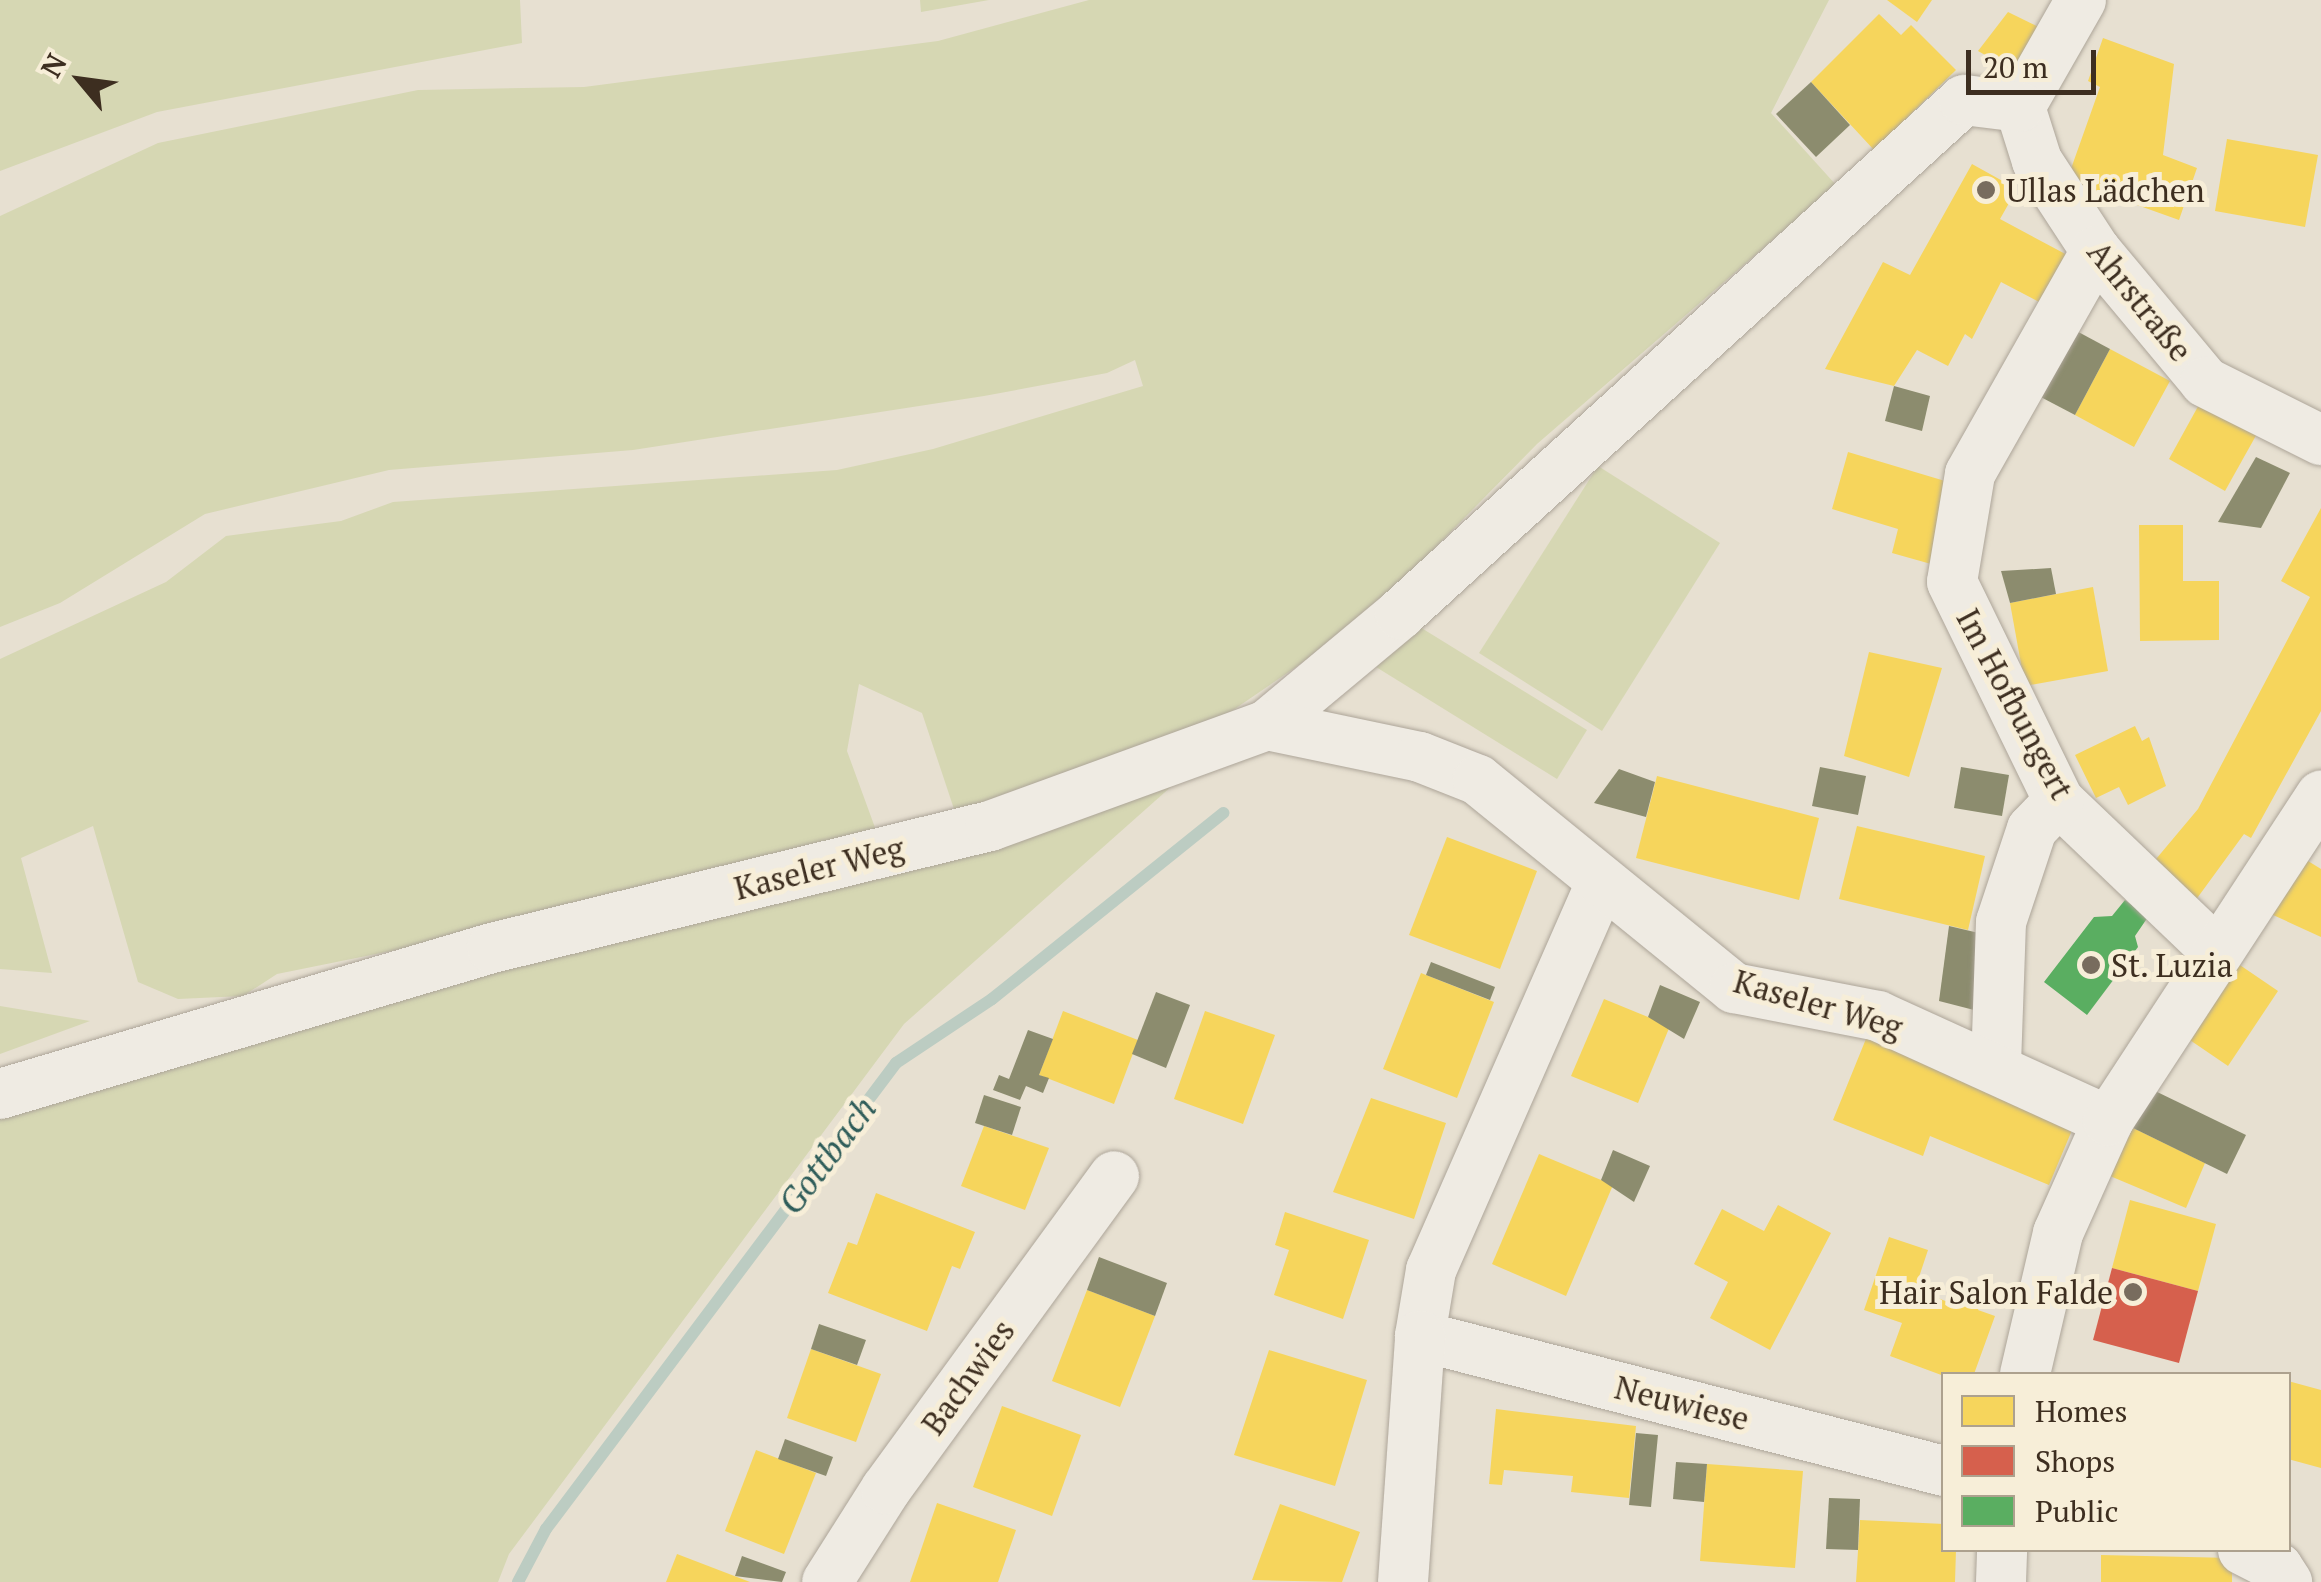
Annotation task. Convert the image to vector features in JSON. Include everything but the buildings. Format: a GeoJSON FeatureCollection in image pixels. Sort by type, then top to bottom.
{"type":"FeatureCollection","features":[{"type":"Feature","properties":{"kind":"street"},"geometry":{"type":"LineString","coordinates":[[1267,725],[1414,601],[1964,100],[2020,107],[2081,0]]}},
{"type":"Feature","properties":{"kind":"street","name":"Ahrstraße"},"geometry":{"type":"LineString","coordinates":[[2020,107],[2037,161],[2096,251],[2205,382],[2321,440]]}},
{"type":"Feature","properties":{"kind":"street","name":"Im Hofbungert"},"geometry":{"type":"LineString","coordinates":[[2096,251],[1970,474],[1952,582],[2059,800],[2217,952]]}},
{"type":"Feature","properties":{"kind":"street","name":"Kaseler Weg"},"geometry":{"type":"LineString","coordinates":[[0,1094],[492,948],[990,826],[1267,725],[1420,757],[1478,780],[1589,903],[1734,988],[1878,1016],[1996,1064],[2108,1120]]}},
{"type":"Feature","properties":{"kind":"street"},"geometry":{"type":"LineString","coordinates":[[2025,1372],[2058,1233],[2108,1120],[2321,796]]}},
{"type":"Feature","properties":{"kind":"street"},"geometry":{"type":"LineString","coordinates":[[1996,1064],[2001,922],[2032,829],[2059,800]]}},
{"type":"Feature","properties":{"kind":"street"},"geometry":{"type":"LineString","coordinates":[[1402,1582],[1420,1336],[1431,1270],[1589,903]]}},
{"type":"Feature","properties":{"kind":"street","name":"Bachwies"},"geometry":{"type":"LineString","coordinates":[[827,1582],[886,1489],[1114,1176]]}},
{"type":"Feature","properties":{"kind":"street","name":"Neuwiese"},"geometry":{"type":"LineString","coordinates":[[1420,1336],[1941,1469]]}},
{"type":"Feature","properties":{"kind":"street"},"geometry":{"type":"LineString","coordinates":[[2001,1582],[2002,1552]]}},
{"type":"Feature","properties":{"kind":"street"},"geometry":{"type":"LineString","coordinates":[[2247,1552],[2278,1568],[2287,1582]]}},
{"type":"Feature","properties":{"kind":"green space"},"geometry":{"type":"Polygon","coordinates":[[[0,0],[520,0],[522,43],[157,112],[0,171],[0,0]]]}},
{"type":"Feature","properties":{"kind":"green space"},"geometry":{"type":"Polygon","coordinates":[[[920,0],[989,0],[921,12],[920,0]]]}},
{"type":"Feature","properties":{"kind":"green space"},"geometry":{"type":"Polygon","coordinates":[[[1089,0],[1829,0],[1771,113],[1836,185],[1537,444],[1362,622],[1201,732],[957,818],[922,713],[859,684],[847,751],[877,833],[480,933],[277,974],[243,996],[178,999],[138,982],[93,826],[21,858],[52,973],[0,969],[0,659],[166,582],[226,536],[341,521],[393,502],[837,470],[933,449],[1143,386],[1135,360],[1107,373],[984,396],[633,450],[389,470],[205,514],[60,603],[0,627],[0,216],[158,143],[418,90],[584,87],[938,41],[1089,0]]]}},
{"type":"Feature","properties":{"kind":"green space"},"geometry":{"type":"Polygon","coordinates":[[[1598,466],[1720,543],[1602,731],[1479,653],[1598,466]]]}},
{"type":"Feature","properties":{"kind":"green space"},"geometry":{"type":"Polygon","coordinates":[[[1415,624],[1587,730],[1557,779],[1376,667],[1415,624]]]}},
{"type":"Feature","properties":{"kind":"green space"},"geometry":{"type":"Polygon","coordinates":[[[1182,777],[904,1024],[509,1554],[498,1582],[0,1582],[0,1104],[1182,777]]]}},
{"type":"Feature","properties":{"kind":"green space"},"geometry":{"type":"Polygon","coordinates":[[[0,1006],[90,1021],[0,1054],[0,1006]]]}},
{"type":"Feature","properties":{"kind":"waterway","name":"Gottbach"},"geometry":{"type":"LineString","coordinates":[[518,1582],[546,1529],[896,1063],[992,999],[1223,813]]}},
{"type":"Feature","properties":{"kind":"place","name":"Ullas Lädchen"},"geometry":{"type":"Point","coordinates":[1986,190]}},
{"type":"Feature","properties":{"kind":"place","name":"St. Luzia"},"geometry":{"type":"Point","coordinates":[2091,965]}},
{"type":"Feature","properties":{"kind":"place","name":"Hair Salon Falde"},"geometry":{"type":"Point","coordinates":[2133,1292]}}]}
